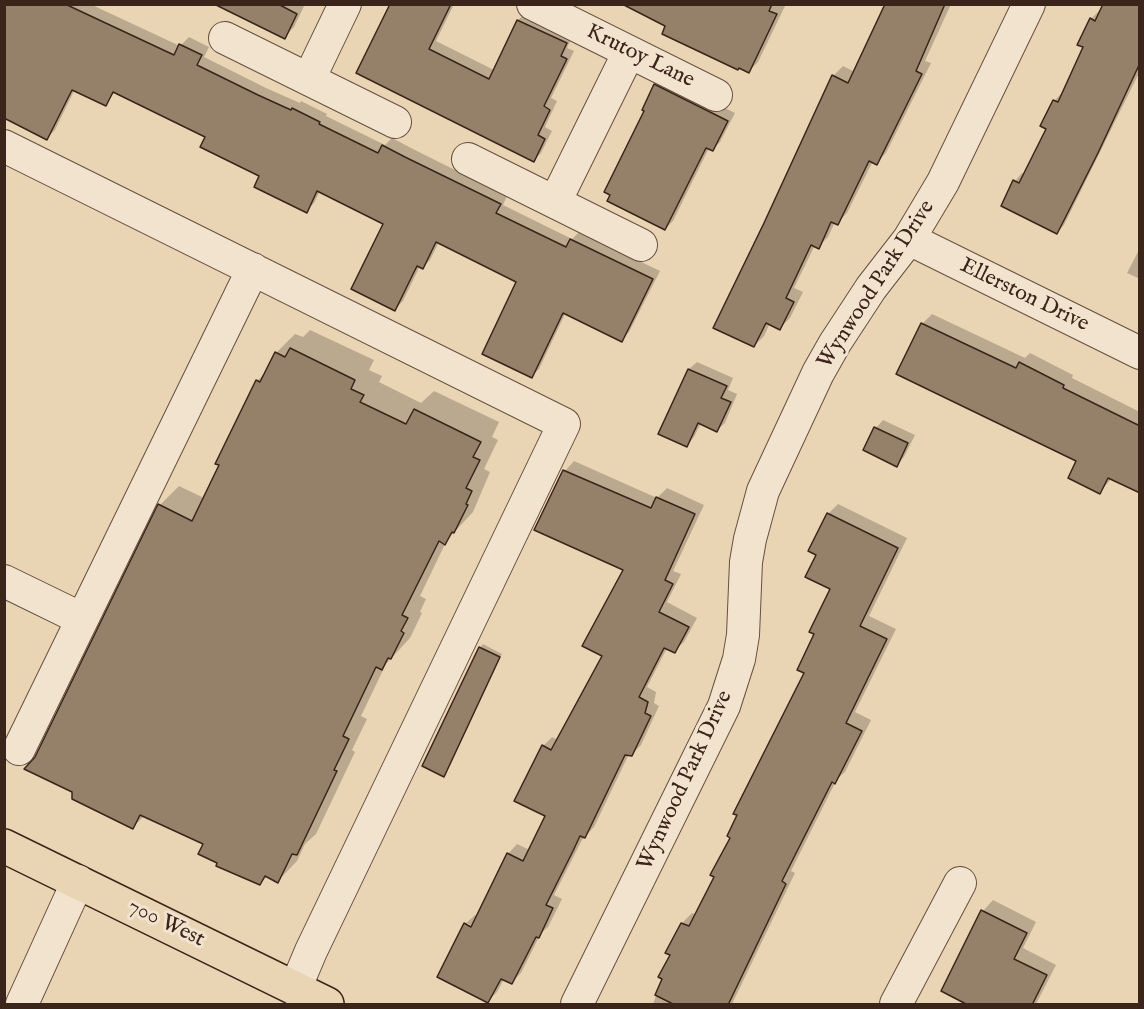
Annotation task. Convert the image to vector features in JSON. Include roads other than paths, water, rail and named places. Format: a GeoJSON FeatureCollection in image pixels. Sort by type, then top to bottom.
{"type":"FeatureCollection","features":[{"type":"Feature","properties":{"kind":"main road","name":"700 West"},"geometry":{"type":"LineString","coordinates":[[4,846],[327,1005]]}},
{"type":"Feature","properties":{"kind":"street"},"geometry":{"type":"LineString","coordinates":[[309,79],[345,4]]}},
{"type":"Feature","properties":{"kind":"street","name":"Krutoy Lane"},"geometry":{"type":"LineString","coordinates":[[533,4],[716,94]]}},
{"type":"Feature","properties":{"kind":"street","name":"Wynwood Park Drive"},"geometry":{"type":"LineString","coordinates":[[577,1005],[727,698],[739,659],[743,635],[746,562],[750,539],[767,483],[818,373],[835,343],[871,288],[909,239],[927,211],[958,153],[1029,4]]}},
{"type":"Feature","properties":{"kind":"street"},"geometry":{"type":"LineString","coordinates":[[225,38],[395,122]]}},
{"type":"Feature","properties":{"kind":"street"},"geometry":{"type":"LineString","coordinates":[[555,202],[629,52]]}},
{"type":"Feature","properties":{"kind":"street"},"geometry":{"type":"LineString","coordinates":[[4,146],[564,424],[311,951],[295,989]]}},
{"type":"Feature","properties":{"kind":"street"},"geometry":{"type":"LineString","coordinates":[[468,159],[641,245]]}},
{"type":"Feature","properties":{"kind":"street","name":"Ellerston Drive"},"geometry":{"type":"LineString","coordinates":[[909,239],[1140,353]]}},
{"type":"Feature","properties":{"kind":"street"},"geometry":{"type":"LineString","coordinates":[[19,749],[253,269]]}},
{"type":"Feature","properties":{"kind":"street"},"geometry":{"type":"LineString","coordinates":[[4,581],[82,619]]}},
{"type":"Feature","properties":{"kind":"street"},"geometry":{"type":"LineString","coordinates":[[22,1005],[78,881]]}},
{"type":"Feature","properties":{"kind":"street"},"geometry":{"type":"LineString","coordinates":[[896,1005],[960,883]]}}]}
